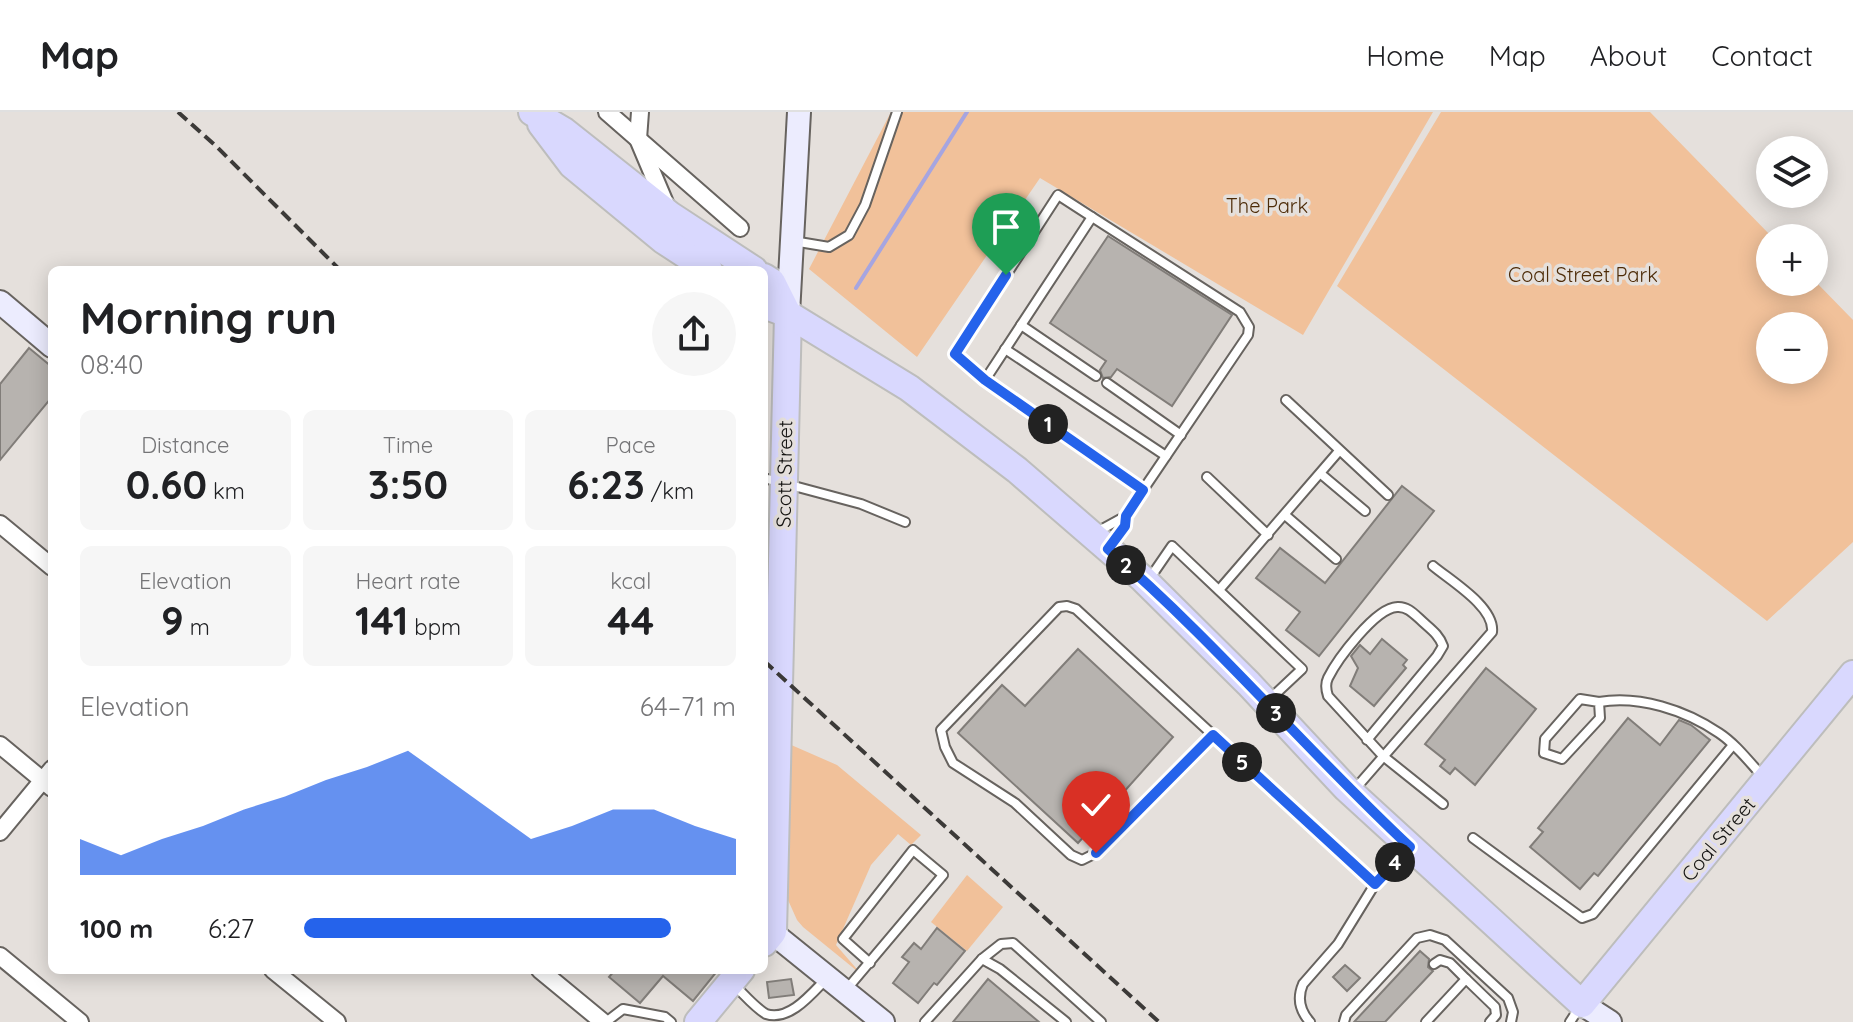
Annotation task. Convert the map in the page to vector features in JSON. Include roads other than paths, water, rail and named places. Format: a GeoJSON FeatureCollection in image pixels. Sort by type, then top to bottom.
{"type":"FeatureCollection","features":[{"type":"Feature","properties":{"kind":"main road"},"geometry":{"type":"LineString","coordinates":[[532,112],[564,131],[670,215],[748,266]]}},
{"type":"Feature","properties":{"kind":"main road"},"geometry":{"type":"LineString","coordinates":[[532,112],[572,165],[663,240],[703,266]]}},
{"type":"Feature","properties":{"kind":"main road"},"geometry":{"type":"LineString","coordinates":[[768,280],[772,282],[776,310],[909,388],[1017,470],[1147,583],[1351,792],[1581,1016]]}},
{"type":"Feature","properties":{"kind":"main road","name":"Scott Street"},"geometry":{"type":"LineString","coordinates":[[768,888],[776,524],[776,310]]}},
{"type":"Feature","properties":{"kind":"main road","name":"Coal Street"},"geometry":{"type":"LineString","coordinates":[[1581,1016],[1853,674]]}},
{"type":"Feature","properties":{"kind":"main road"},"geometry":{"type":"LineString","coordinates":[[698,1022],[736,976]]}},
{"type":"Feature","properties":{"kind":"street"},"geometry":{"type":"LineString","coordinates":[[607,112],[740,228]]}},
{"type":"Feature","properties":{"kind":"street"},"geometry":{"type":"LineString","coordinates":[[640,112],[638,139],[670,215]]}},
{"type":"Feature","properties":{"kind":"street","name":"Scott Street"},"geometry":{"type":"LineString","coordinates":[[776,310],[793,241],[799,112]]}},
{"type":"Feature","properties":{"kind":"street"},"geometry":{"type":"LineString","coordinates":[[0,302],[48,343]]}},
{"type":"Feature","properties":{"kind":"street"},"geometry":{"type":"LineString","coordinates":[[0,524],[48,564]]}},
{"type":"Feature","properties":{"kind":"street"},"geometry":{"type":"LineString","coordinates":[[0,745],[48,778]]}},
{"type":"Feature","properties":{"kind":"street"},"geometry":{"type":"LineString","coordinates":[[0,832],[48,780]]}},
{"type":"Feature","properties":{"kind":"street"},"geometry":{"type":"LineString","coordinates":[[768,935],[837,984],[883,1022]]}},
{"type":"Feature","properties":{"kind":"street"},"geometry":{"type":"LineString","coordinates":[[0,956],[80,1022]]}},
{"type":"Feature","properties":{"kind":"street"},"geometry":{"type":"LineString","coordinates":[[278,974],[337,1022]]}},
{"type":"Feature","properties":{"kind":"street"},"geometry":{"type":"LineString","coordinates":[[545,974],[605,1022]]}},
{"type":"Feature","properties":{"kind":"street"},"geometry":{"type":"LineString","coordinates":[[1581,1016],[1610,1022]]}},
{"type":"Feature","properties":{"kind":"lane"},"geometry":{"type":"LineString","coordinates":[[793,241],[829,247],[849,235],[865,205],[897,112]]}},
{"type":"Feature","properties":{"kind":"lane"},"geometry":{"type":"LineString","coordinates":[[1100,542],[1126,516],[1248,335],[1247,322],[1240,312],[1058,195],[955,354],[985,380],[1143,490]]}},
{"type":"Feature","properties":{"kind":"lane"},"geometry":{"type":"LineString","coordinates":[[985,380],[1092,217]]}},
{"type":"Feature","properties":{"kind":"lane"},"geometry":{"type":"LineString","coordinates":[[1021,325],[1096,376]]}},
{"type":"Feature","properties":{"kind":"lane"},"geometry":{"type":"LineString","coordinates":[[1005,349],[1166,456]]}},
{"type":"Feature","properties":{"kind":"lane"},"geometry":{"type":"LineString","coordinates":[[1107,383],[1181,435]]}},
{"type":"Feature","properties":{"kind":"lane"},"geometry":{"type":"LineString","coordinates":[[1286,400],[1388,495]]}},
{"type":"Feature","properties":{"kind":"lane"},"geometry":{"type":"LineString","coordinates":[[1219,590],[1339,451]]}},
{"type":"Feature","properties":{"kind":"lane"},"geometry":{"type":"LineString","coordinates":[[1321,474],[1365,511]]}},
{"type":"Feature","properties":{"kind":"lane"},"geometry":{"type":"LineString","coordinates":[[1207,477],[1268,535]]}},
{"type":"Feature","properties":{"kind":"lane"},"geometry":{"type":"LineString","coordinates":[[774,480],[861,504],[905,522]]}},
{"type":"Feature","properties":{"kind":"lane"},"geometry":{"type":"LineString","coordinates":[[1285,515],[1336,559]]}},
{"type":"Feature","properties":{"kind":"lane"},"geometry":{"type":"LineString","coordinates":[[1100,542],[1125,526],[1126,516]]}},
{"type":"Feature","properties":{"kind":"lane"},"geometry":{"type":"LineString","coordinates":[[1147,583],[1172,546],[1302,669],[1266,703]]}},
{"type":"Feature","properties":{"kind":"lane"},"geometry":{"type":"LineString","coordinates":[[1351,792],[1492,632],[1489,615],[1433,566]]}},
{"type":"Feature","properties":{"kind":"lane"},"geometry":{"type":"LineString","coordinates":[[1367,740],[1443,646],[1439,636],[1408,609],[1398,606],[1388,609],[1355,638],[1326,681],[1328,696],[1367,740],[1383,756],[1443,804]]}},
{"type":"Feature","properties":{"kind":"lane"},"geometry":{"type":"LineString","coordinates":[[1213,735],[1096,853],[1082,860],[1071,855],[1015,803],[953,763],[941,730],[1059,607],[1076,609],[1213,735],[1375,884]]}},
{"type":"Feature","properties":{"kind":"lane"},"geometry":{"type":"LineString","coordinates":[[1599,702],[1600,718],[1562,759],[1544,753],[1545,739],[1580,699],[1599,702],[1619,698],[1674,710],[1721,734],[1767,780]]}},
{"type":"Feature","properties":{"kind":"lane"},"geometry":{"type":"LineString","coordinates":[[1473,838],[1582,918],[1593,914],[1733,745]]}},
{"type":"Feature","properties":{"kind":"lane"},"geometry":{"type":"LineString","coordinates":[[1310,1022],[1301,1006],[1303,984],[1338,944],[1375,884],[1410,847]]}},
{"type":"Feature","properties":{"kind":"lane"},"geometry":{"type":"LineString","coordinates":[[736,976],[767,1014],[779,1017],[790,1015],[870,963],[943,875],[913,850],[843,939],[870,963]]}},
{"type":"Feature","properties":{"kind":"lane"},"geometry":{"type":"LineString","coordinates":[[1344,1022],[1346,1015],[1417,938],[1430,935],[1445,940],[1508,998],[1513,1012],[1511,1022]]}},
{"type":"Feature","properties":{"kind":"lane"},"geometry":{"type":"LineString","coordinates":[[925,1022],[982,959],[1001,944],[1013,943],[1101,1022]]}},
{"type":"Feature","properties":{"kind":"lane"},"geometry":{"type":"LineString","coordinates":[[982,959],[1000,969],[1066,1022]]}},
{"type":"Feature","properties":{"kind":"lane"},"geometry":{"type":"LineString","coordinates":[[1434,964],[1440,960],[1450,963],[1495,1007],[1496,1015],[1490,1022]]}},
{"type":"Feature","properties":{"kind":"lane"},"geometry":{"type":"LineString","coordinates":[[1426,1022],[1466,979]]}},
{"type":"Feature","properties":{"kind":"lane"},"geometry":{"type":"LineString","coordinates":[[605,1022],[623,1009],[665,1017],[671,1022]]}},
{"type":"Feature","properties":{"kind":"waterway"},"geometry":{"type":"LineString","coordinates":[[856,288],[967,112]]}},
{"type":"Feature","properties":{"kind":"railway"},"geometry":{"type":"LineString","coordinates":[[178,112],[336,266]]}},
{"type":"Feature","properties":{"kind":"railway"},"geometry":{"type":"LineString","coordinates":[[768,665],[1159,1022]]}},
{"type":"Feature","properties":{"kind":"park label","name":"The Park"},"geometry":{"type":"Point","coordinates":[1267,205]}},
{"type":"Feature","properties":{"kind":"park label","name":"Coal Street Park"},"geometry":{"type":"Point","coordinates":[1583,274]}}]}
